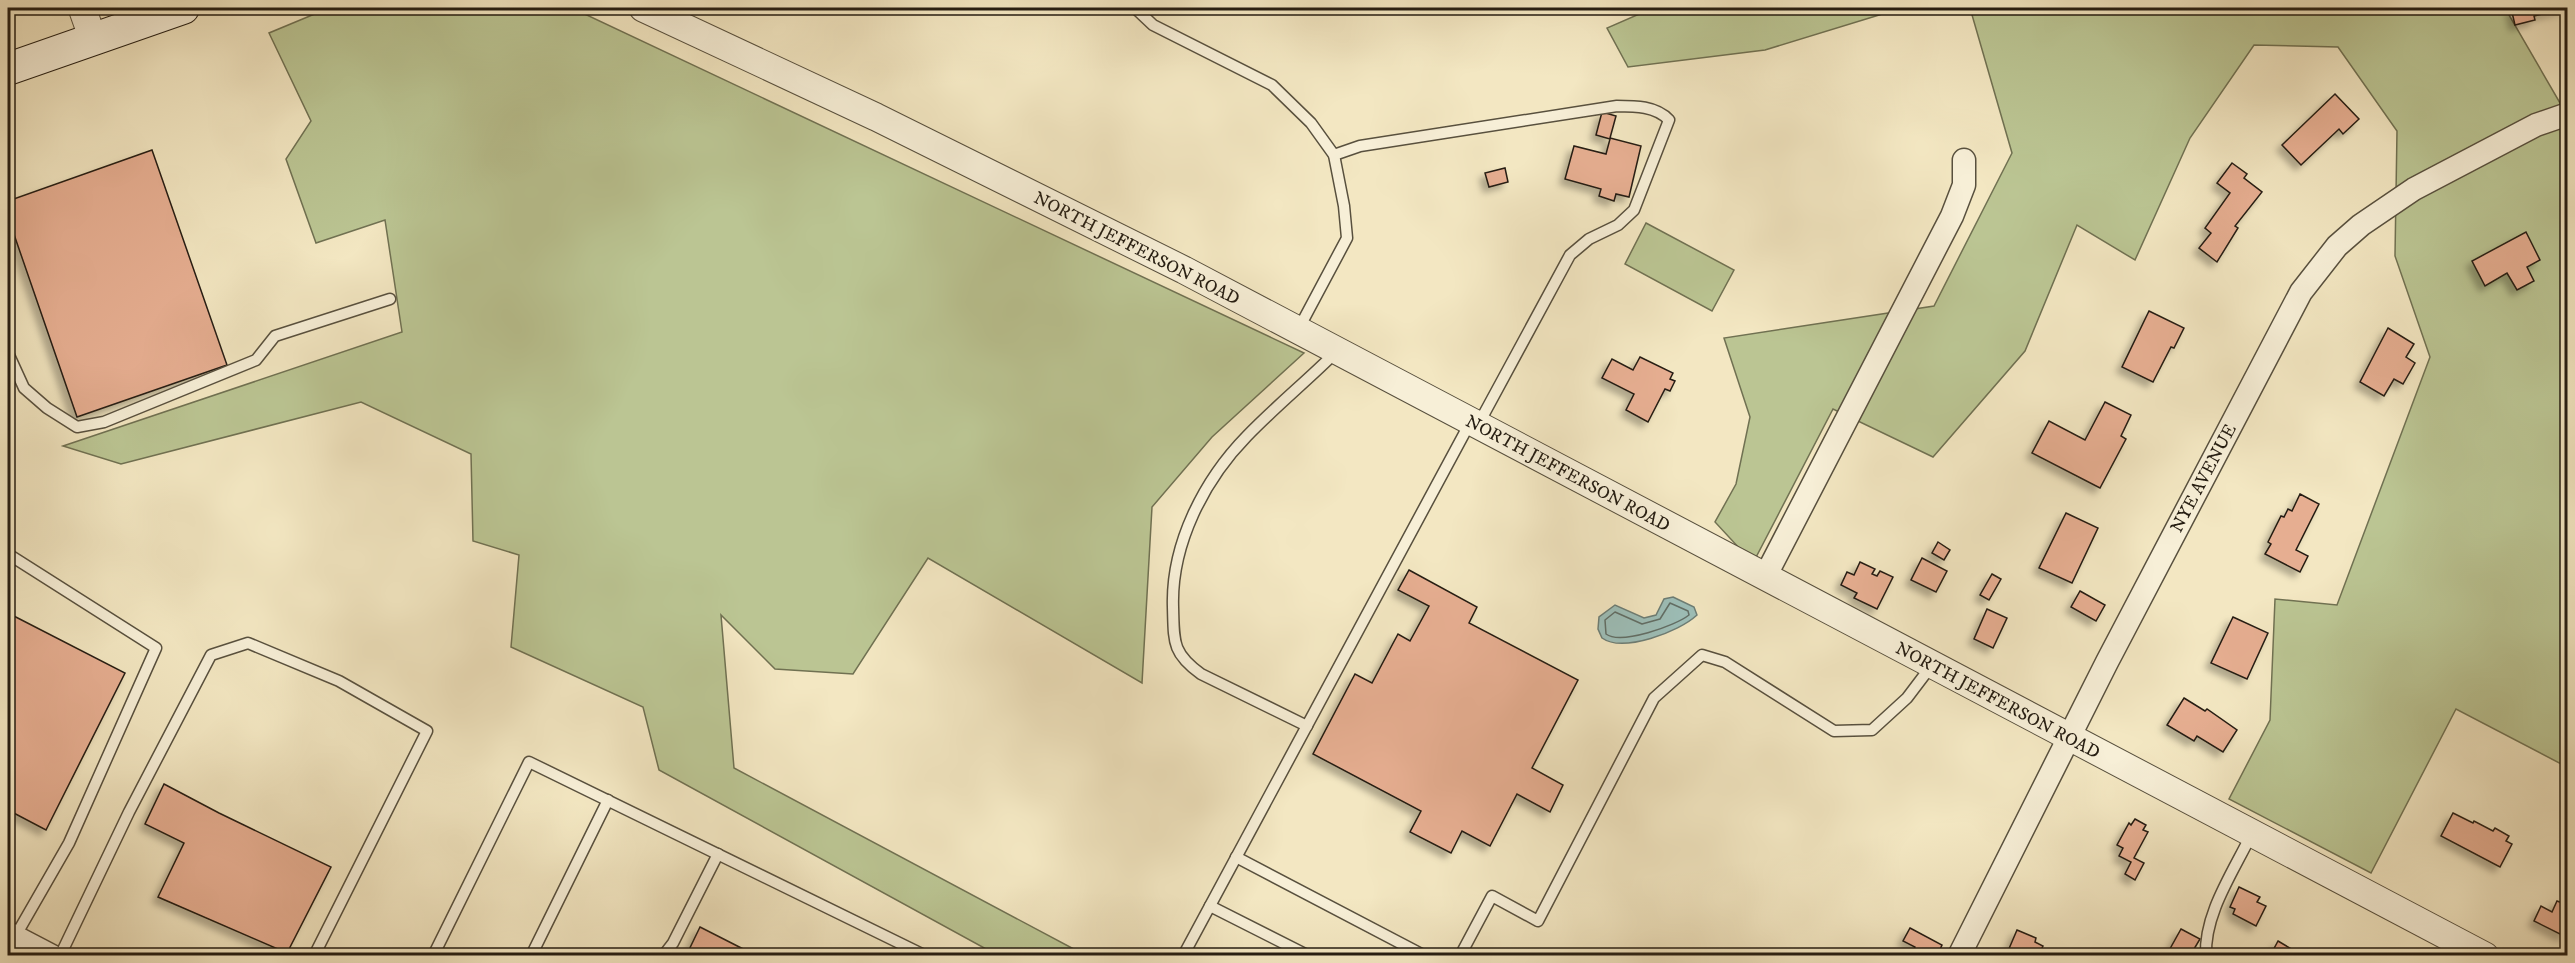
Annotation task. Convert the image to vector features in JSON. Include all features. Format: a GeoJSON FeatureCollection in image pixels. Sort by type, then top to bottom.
{"type":"FeatureCollection","features":[{"type":"Feature","properties":{"kind":"main road"},"geometry":{"type":"LineString","coordinates":[[8,69],[183,8]]}},
{"type":"Feature","properties":{"kind":"street"},"geometry":{"type":"LineString","coordinates":[[82,8],[93,39]]}},
{"type":"Feature","properties":{"kind":"street","name":"NORTH JEFFERSON ROAD"},"geometry":{"type":"LineString","coordinates":[[657,11],[1184,270],[2478,954]]}},
{"type":"Feature","properties":{"kind":"street","name":"NYE AVENUE"},"geometry":{"type":"LineString","coordinates":[[1959,956],[2069,737],[2301,292],[2320,266],[2361,225],[2422,184],[2536,125],[2568,114]]}},
{"type":"Feature","properties":{"kind":"street"},"geometry":{"type":"LineString","coordinates":[[1765,577],[1952,216],[1964,185],[1964,160]]}},
{"type":"Feature","properties":{"kind":"street"},"geometry":{"type":"LineString","coordinates":[[11,935],[52,956]]}},
{"type":"Feature","properties":{"kind":"lane"},"geometry":{"type":"LineString","coordinates":[[1135,8],[1153,25],[1272,85],[1311,123],[1334,155],[1344,206],[1347,238],[1298,330]]}},
{"type":"Feature","properties":{"kind":"lane"},"geometry":{"type":"LineString","coordinates":[[1188,954],[1210,906],[1307,726],[1570,255],[1589,239],[1618,225],[1634,210],[1669,120],[1664,114],[1641,106],[1617,105],[1360,146],[1334,155]]}},
{"type":"Feature","properties":{"kind":"lane"},"geometry":{"type":"LineString","coordinates":[[8,353],[24,388],[47,408],[77,427],[104,422],[256,360],[275,336],[390,299]]}},
{"type":"Feature","properties":{"kind":"lane"},"geometry":{"type":"LineString","coordinates":[[1307,726],[1201,674],[1187,663],[1177,651],[1173,614],[1174,581],[1179,551],[1187,529],[1218,474],[1246,437],[1337,351]]}},
{"type":"Feature","properties":{"kind":"lane"},"geometry":{"type":"LineString","coordinates":[[8,554],[156,648],[69,843],[11,935]]}},
{"type":"Feature","properties":{"kind":"lane"},"geometry":{"type":"LineString","coordinates":[[60,956],[134,802],[211,655],[248,643],[339,681],[427,731],[314,956]]}},
{"type":"Feature","properties":{"kind":"lane"},"geometry":{"type":"LineString","coordinates":[[1460,956],[1492,896],[1538,921],[1653,698],[1702,655],[1725,662],[1834,731],[1872,729],[1906,698],[1932,665]]}},
{"type":"Feature","properties":{"kind":"lane"},"geometry":{"type":"LineString","coordinates":[[433,956],[529,762],[926,956]]}},
{"type":"Feature","properties":{"kind":"lane"},"geometry":{"type":"LineString","coordinates":[[531,956],[608,800]]}},
{"type":"Feature","properties":{"kind":"lane"},"geometry":{"type":"LineString","coordinates":[[2206,956],[2205,938],[2212,918],[2252,833]]}},
{"type":"Feature","properties":{"kind":"lane"},"geometry":{"type":"LineString","coordinates":[[663,956],[673,943],[718,854]]}},
{"type":"Feature","properties":{"kind":"lane"},"geometry":{"type":"LineString","coordinates":[[1236,857],[1425,956]]}},
{"type":"Feature","properties":{"kind":"lane"},"geometry":{"type":"LineString","coordinates":[[1210,906],[1309,956]]}},
{"type":"Feature","properties":{"kind":"green space"},"geometry":{"type":"Polygon","coordinates":[[[329,8],[572,8],[1304,353],[1212,437],[1152,507],[1142,683],[928,558],[853,674],[775,669],[721,615],[734,768],[1085,955],[997,955],[659,770],[643,707],[511,647],[519,555],[473,541],[471,454],[361,402],[121,464],[63,446],[402,332],[385,220],[316,243],[286,159],[311,121],[269,33],[329,8]]]}},
{"type":"Feature","properties":{"kind":"green space"},"geometry":{"type":"Polygon","coordinates":[[[1653,8],[1902,8],[1765,50],[1628,67],[1607,28],[1653,8]]]}},
{"type":"Feature","properties":{"kind":"green space"},"geometry":{"type":"Polygon","coordinates":[[[1970,8],[2505,8],[2567,115],[2567,767],[2456,709],[2371,873],[2229,799],[2270,720],[2275,599],[2337,605],[2430,357],[2395,256],[2397,131],[2338,47],[2254,45],[2190,138],[2135,260],[2077,225],[2025,351],[1933,457],[1833,409],[1753,563],[1715,522],[1736,484],[1750,417],[1724,338],[1934,306],[2012,153],[1970,8]]]}},
{"type":"Feature","properties":{"kind":"green space"},"geometry":{"type":"Polygon","coordinates":[[[1646,223],[1734,270],[1712,311],[1625,264],[1646,223]]]}},
{"type":"Feature","properties":{"kind":"water"},"geometry":{"type":"Polygon","coordinates":[[[1673,597],[1694,607],[1697,615],[1665,634],[1637,642],[1611,642],[1602,638],[1598,629],[1599,617],[1615,605],[1644,618],[1656,615],[1664,599],[1673,597]]]}},
{"type":"Feature","properties":{"kind":"building"},"geometry":{"type":"Polygon","coordinates":[[[2511,8],[2568,8],[2534,16],[2535,20],[2515,25],[2511,8]]]}},
{"type":"Feature","properties":{"kind":"building"},"geometry":{"type":"Polygon","coordinates":[[[2335,94],[2359,119],[2343,134],[2339,129],[2301,165],[2282,145],[2335,94]]]}},
{"type":"Feature","properties":{"kind":"building"},"geometry":{"type":"Polygon","coordinates":[[[1602,112],[1616,116],[1610,138],[1641,146],[1629,197],[1616,194],[1614,201],[1599,196],[1601,189],[1565,179],[1574,146],[1606,154],[1610,139],[1596,135],[1602,112]]]}},
{"type":"Feature","properties":{"kind":"building"},"geometry":{"type":"Polygon","coordinates":[[[152,150],[227,365],[77,417],[8,217],[8,201],[152,150]]]}},
{"type":"Feature","properties":{"kind":"building"},"geometry":{"type":"Polygon","coordinates":[[[2232,163],[2247,174],[2244,178],[2262,192],[2235,226],[2238,228],[2217,262],[2199,248],[2211,233],[2205,228],[2230,193],[2217,183],[2232,163]]]}},
{"type":"Feature","properties":{"kind":"building"},"geometry":{"type":"Polygon","coordinates":[[[1505,168],[1508,182],[1489,187],[1485,173],[1505,168]]]}},
{"type":"Feature","properties":{"kind":"building"},"geometry":{"type":"Polygon","coordinates":[[[2526,232],[2540,260],[2527,267],[2534,281],[2517,290],[2507,273],[2485,286],[2472,261],[2526,232]]]}},
{"type":"Feature","properties":{"kind":"building"},"geometry":{"type":"Polygon","coordinates":[[[2149,311],[2184,328],[2174,348],[2171,347],[2153,382],[2122,367],[2149,311]]]}},
{"type":"Feature","properties":{"kind":"building"},"geometry":{"type":"Polygon","coordinates":[[[2388,328],[2414,344],[2406,357],[2415,363],[2403,384],[2394,379],[2384,396],[2360,382],[2388,328]]]}},
{"type":"Feature","properties":{"kind":"building"},"geometry":{"type":"Polygon","coordinates":[[[1640,357],[1673,373],[1670,379],[1675,381],[1670,391],[1665,389],[1648,422],[1626,410],[1634,394],[1602,378],[1612,359],[1633,370],[1640,357]]]}},
{"type":"Feature","properties":{"kind":"building"},"geometry":{"type":"Polygon","coordinates":[[[2105,402],[2131,415],[2121,436],[2126,439],[2100,488],[2032,453],[2049,421],[2085,440],[2105,402]]]}},
{"type":"Feature","properties":{"kind":"building"},"geometry":{"type":"Polygon","coordinates":[[[2300,494],[2319,504],[2296,550],[2308,556],[2300,572],[2265,554],[2271,544],[2268,542],[2281,516],[2284,517],[2288,509],[2292,511],[2300,494]]]}},
{"type":"Feature","properties":{"kind":"building"},"geometry":{"type":"Polygon","coordinates":[[[2066,513],[2098,528],[2072,583],[2039,568],[2066,513]]]}},
{"type":"Feature","properties":{"kind":"building"},"geometry":{"type":"Polygon","coordinates":[[[1938,542],[1950,550],[1944,560],[1932,553],[1938,542]]]}},
{"type":"Feature","properties":{"kind":"building"},"geometry":{"type":"Polygon","coordinates":[[[1922,558],[1947,571],[1936,592],[1911,580],[1922,558]]]}},
{"type":"Feature","properties":{"kind":"building"},"geometry":{"type":"Polygon","coordinates":[[[1860,562],[1875,569],[1872,574],[1877,576],[1880,571],[1893,577],[1877,609],[1854,598],[1857,593],[1841,585],[1847,572],[1854,575],[1860,562]]]}},
{"type":"Feature","properties":{"kind":"building"},"geometry":{"type":"Polygon","coordinates":[[[1409,570],[1477,607],[1469,623],[1578,680],[1532,768],[1563,785],[1550,812],[1517,794],[1490,846],[1462,831],[1451,853],[1410,832],[1421,811],[1313,754],[1355,674],[1372,683],[1398,634],[1410,641],[1429,606],[1398,590],[1409,570]]]}},
{"type":"Feature","properties":{"kind":"building"},"geometry":{"type":"Polygon","coordinates":[[[1992,574],[2001,579],[1989,600],[1980,595],[1992,574]]]}},
{"type":"Feature","properties":{"kind":"building"},"geometry":{"type":"Polygon","coordinates":[[[2080,591],[2105,605],[2096,621],[2071,607],[2080,591]]]}},
{"type":"Feature","properties":{"kind":"building"},"geometry":{"type":"Polygon","coordinates":[[[1987,609],[2007,618],[1993,648],[1974,639],[1987,609]]]}},
{"type":"Feature","properties":{"kind":"building"},"geometry":{"type":"Polygon","coordinates":[[[8,613],[125,673],[46,830],[8,810],[8,613]]]}},
{"type":"Feature","properties":{"kind":"building"},"geometry":{"type":"Polygon","coordinates":[[[2233,617],[2268,633],[2247,679],[2211,663],[2233,617]]]}},
{"type":"Feature","properties":{"kind":"building"},"geometry":{"type":"Polygon","coordinates":[[[2184,698],[2205,711],[2207,709],[2237,730],[2223,752],[2197,736],[2194,741],[2167,725],[2184,698]]]}},
{"type":"Feature","properties":{"kind":"building"},"geometry":{"type":"Polygon","coordinates":[[[164,784],[331,867],[287,953],[158,897],[184,843],[145,824],[164,784]]]}},
{"type":"Feature","properties":{"kind":"building"},"geometry":{"type":"Polygon","coordinates":[[[2453,813],[2493,831],[2495,828],[2509,836],[2506,841],[2512,844],[2500,867],[2441,836],[2453,813]]]}},
{"type":"Feature","properties":{"kind":"building"},"geometry":{"type":"Polygon","coordinates":[[[2135,819],[2146,825],[2143,830],[2148,832],[2134,858],[2144,863],[2135,880],[2125,874],[2131,862],[2119,856],[2123,848],[2117,845],[2129,823],[2131,825],[2135,819]]]}},
{"type":"Feature","properties":{"kind":"building"},"geometry":{"type":"Polygon","coordinates":[[[2239,887],[2260,897],[2257,902],[2266,906],[2256,926],[2233,914],[2235,909],[2230,907],[2239,887]]]}},
{"type":"Feature","properties":{"kind":"building"},"geometry":{"type":"Polygon","coordinates":[[[2568,899],[2568,928],[2564,936],[2534,921],[2541,906],[2552,912],[2557,901],[2565,904],[2568,899]]]}},
{"type":"Feature","properties":{"kind":"building"},"geometry":{"type":"Polygon","coordinates":[[[700,927],[757,956],[686,956],[700,927]]]}},
{"type":"Feature","properties":{"kind":"building"},"geometry":{"type":"Polygon","coordinates":[[[1910,928],[1942,945],[1937,956],[1911,956],[1915,947],[1903,941],[1910,928]]]}},
{"type":"Feature","properties":{"kind":"building"},"geometry":{"type":"Polygon","coordinates":[[[2181,929],[2200,939],[2194,949],[2198,951],[2196,955],[2192,953],[2191,956],[2166,956],[2181,929]]]}},
{"type":"Feature","properties":{"kind":"building"},"geometry":{"type":"Polygon","coordinates":[[[2017,930],[2036,938],[2035,942],[2043,946],[2041,950],[2052,956],[2009,956],[2011,952],[2008,951],[2017,930]]]}},
{"type":"Feature","properties":{"kind":"building"},"geometry":{"type":"Polygon","coordinates":[[[2278,941],[2295,951],[2293,956],[2270,956],[2278,941]]]}}]}
